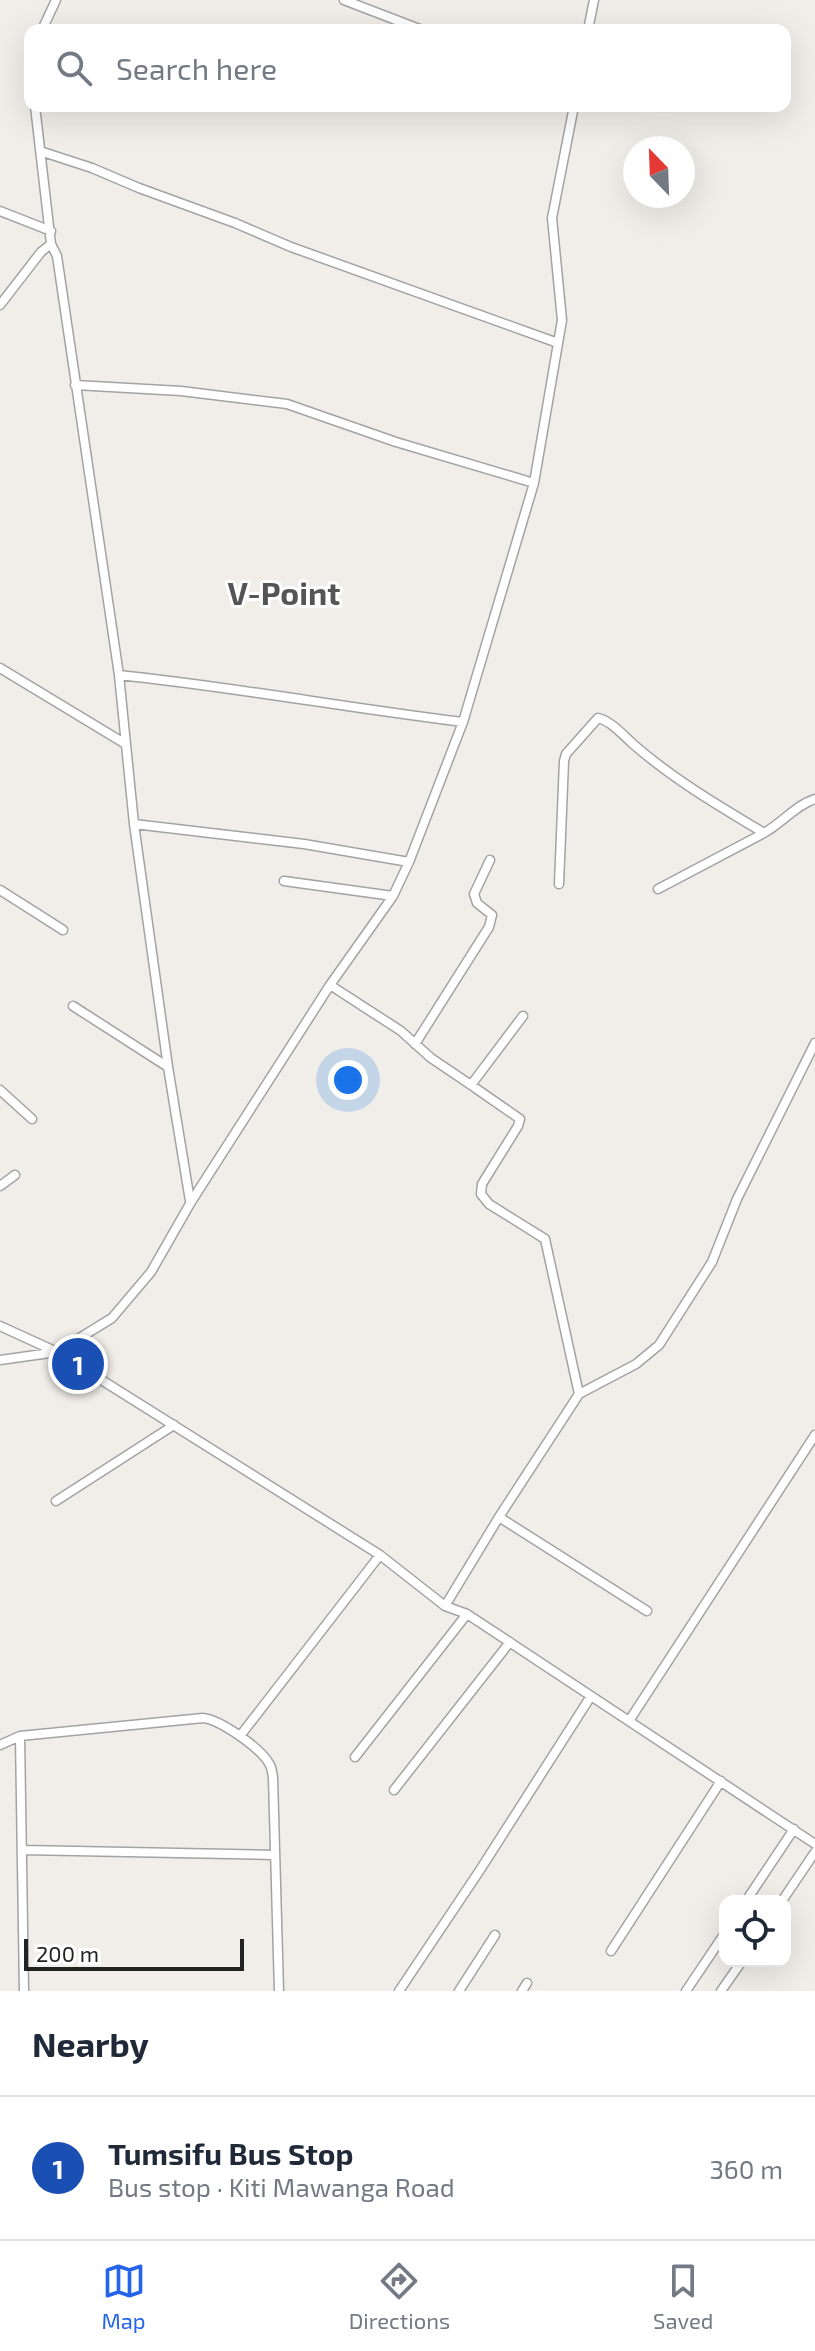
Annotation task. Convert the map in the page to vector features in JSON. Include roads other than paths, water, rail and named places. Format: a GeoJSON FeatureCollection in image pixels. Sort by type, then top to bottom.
{"type":"FeatureCollection","features":[{"type":"Feature","properties":{"kind":"street"},"geometry":{"type":"LineString","coordinates":[[45,24],[56,0]]}},
{"type":"Feature","properties":{"kind":"street"},"geometry":{"type":"LineString","coordinates":[[344,0],[406,24]]}},
{"type":"Feature","properties":{"kind":"street"},"geometry":{"type":"LineString","coordinates":[[589,24],[594,0]]}},
{"type":"Feature","properties":{"kind":"street"},"geometry":{"type":"LineString","coordinates":[[36,112],[43,152],[51,244],[57,256],[119,675],[134,824],[168,1067],[191,1202]]}},
{"type":"Feature","properties":{"kind":"street"},"geometry":{"type":"LineString","coordinates":[[0,1360],[57,1352],[112,1318],[151,1272],[191,1202],[330,985],[393,896],[409,862],[463,722],[534,483],[562,320],[552,218],[573,112]]}},
{"type":"Feature","properties":{"kind":"street"},"geometry":{"type":"LineString","coordinates":[[43,152],[92,168],[291,247],[558,343]]}},
{"type":"Feature","properties":{"kind":"street"},"geometry":{"type":"LineString","coordinates":[[0,211],[51,231]]}},
{"type":"Feature","properties":{"kind":"street"},"geometry":{"type":"LineString","coordinates":[[0,305],[41,252],[51,244]]}},
{"type":"Feature","properties":{"kind":"street"},"geometry":{"type":"LineString","coordinates":[[75,385],[181,391],[287,404],[396,442],[534,483]]}},
{"type":"Feature","properties":{"kind":"street"},"geometry":{"type":"LineString","coordinates":[[0,668],[124,743]]}},
{"type":"Feature","properties":{"kind":"street"},"geometry":{"type":"LineString","coordinates":[[119,675],[463,722]]}},
{"type":"Feature","properties":{"kind":"street"},"geometry":{"type":"LineString","coordinates":[[559,884],[564,761],[566,754],[588,728],[601,718],[702,796],[764,833]]}},
{"type":"Feature","properties":{"kind":"street"},"geometry":{"type":"LineString","coordinates":[[658,889],[764,833],[781,823],[804,802],[815,799]]}},
{"type":"Feature","properties":{"kind":"street"},"geometry":{"type":"LineString","coordinates":[[134,824],[304,844],[409,862]]}},
{"type":"Feature","properties":{"kind":"street"},"geometry":{"type":"LineString","coordinates":[[415,1044],[489,927],[492,915],[477,903],[474,894],[490,860]]}},
{"type":"Feature","properties":{"kind":"street"},"geometry":{"type":"LineString","coordinates":[[284,881],[393,896]]}},
{"type":"Feature","properties":{"kind":"street"},"geometry":{"type":"LineString","coordinates":[[0,890],[63,930]]}},
{"type":"Feature","properties":{"kind":"street"},"geometry":{"type":"LineString","coordinates":[[330,985],[401,1031],[444,1068],[520,1119],[482,1184],[481,1194],[489,1204],[545,1239],[579,1394]]}},
{"type":"Feature","properties":{"kind":"street"},"geometry":{"type":"LineString","coordinates":[[73,1006],[168,1067]]}},
{"type":"Feature","properties":{"kind":"street"},"geometry":{"type":"LineString","coordinates":[[471,1085],[523,1016]]}},
{"type":"Feature","properties":{"kind":"street"},"geometry":{"type":"LineString","coordinates":[[445,1606],[579,1394],[636,1364],[659,1345],[712,1262],[737,1199],[815,1043]]}},
{"type":"Feature","properties":{"kind":"street"},"geometry":{"type":"LineString","coordinates":[[0,1090],[32,1119]]}},
{"type":"Feature","properties":{"kind":"street"},"geometry":{"type":"LineString","coordinates":[[0,1186],[15,1175]]}},
{"type":"Feature","properties":{"kind":"street"},"geometry":{"type":"LineString","coordinates":[[0,1326],[57,1352],[380,1555],[445,1606],[467,1614],[815,1844]]}},
{"type":"Feature","properties":{"kind":"street"},"geometry":{"type":"LineString","coordinates":[[56,1501],[174,1425]]}},
{"type":"Feature","properties":{"kind":"street"},"geometry":{"type":"LineString","coordinates":[[629,1721],[815,1435]]}},
{"type":"Feature","properties":{"kind":"street"},"geometry":{"type":"LineString","coordinates":[[499,1517],[647,1611]]}},
{"type":"Feature","properties":{"kind":"street"},"geometry":{"type":"LineString","coordinates":[[240,1736],[380,1555]]}},
{"type":"Feature","properties":{"kind":"street"},"geometry":{"type":"LineString","coordinates":[[355,1757],[467,1614]]}},
{"type":"Feature","properties":{"kind":"street"},"geometry":{"type":"LineString","coordinates":[[394,1790],[510,1642]]}},
{"type":"Feature","properties":{"kind":"street"},"geometry":{"type":"LineString","coordinates":[[399,1991],[591,1696]]}},
{"type":"Feature","properties":{"kind":"street"},"geometry":{"type":"LineString","coordinates":[[0,1745],[20,1736],[203,1718],[220,1723],[240,1736],[271,1766],[279,1991]]}},
{"type":"Feature","properties":{"kind":"street"},"geometry":{"type":"LineString","coordinates":[[20,1736],[24,1991]]}},
{"type":"Feature","properties":{"kind":"street"},"geometry":{"type":"LineString","coordinates":[[611,1951],[721,1781]]}},
{"type":"Feature","properties":{"kind":"street"},"geometry":{"type":"LineString","coordinates":[[750,1895],[794,1829]]}},
{"type":"Feature","properties":{"kind":"street"},"geometry":{"type":"LineString","coordinates":[[23,1850],[275,1855]]}},
{"type":"Feature","properties":{"kind":"street"},"geometry":{"type":"LineString","coordinates":[[786,1895],[815,1852]]}},
{"type":"Feature","properties":{"kind":"street"},"geometry":{"type":"LineString","coordinates":[[459,1991],[495,1935]]}},
{"type":"Feature","properties":{"kind":"street"},"geometry":{"type":"LineString","coordinates":[[686,1991],[719,1942]]}},
{"type":"Feature","properties":{"kind":"street"},"geometry":{"type":"LineString","coordinates":[[721,1991],[738,1967]]}},
{"type":"Feature","properties":{"kind":"place","name":"Tumsifu Bus Stop"},"geometry":{"type":"Point","coordinates":[78,1364]}},
{"type":"Feature","properties":{"kind":"district","name":"V-Point"},"geometry":{"type":"Point","coordinates":[284,592]}}]}
